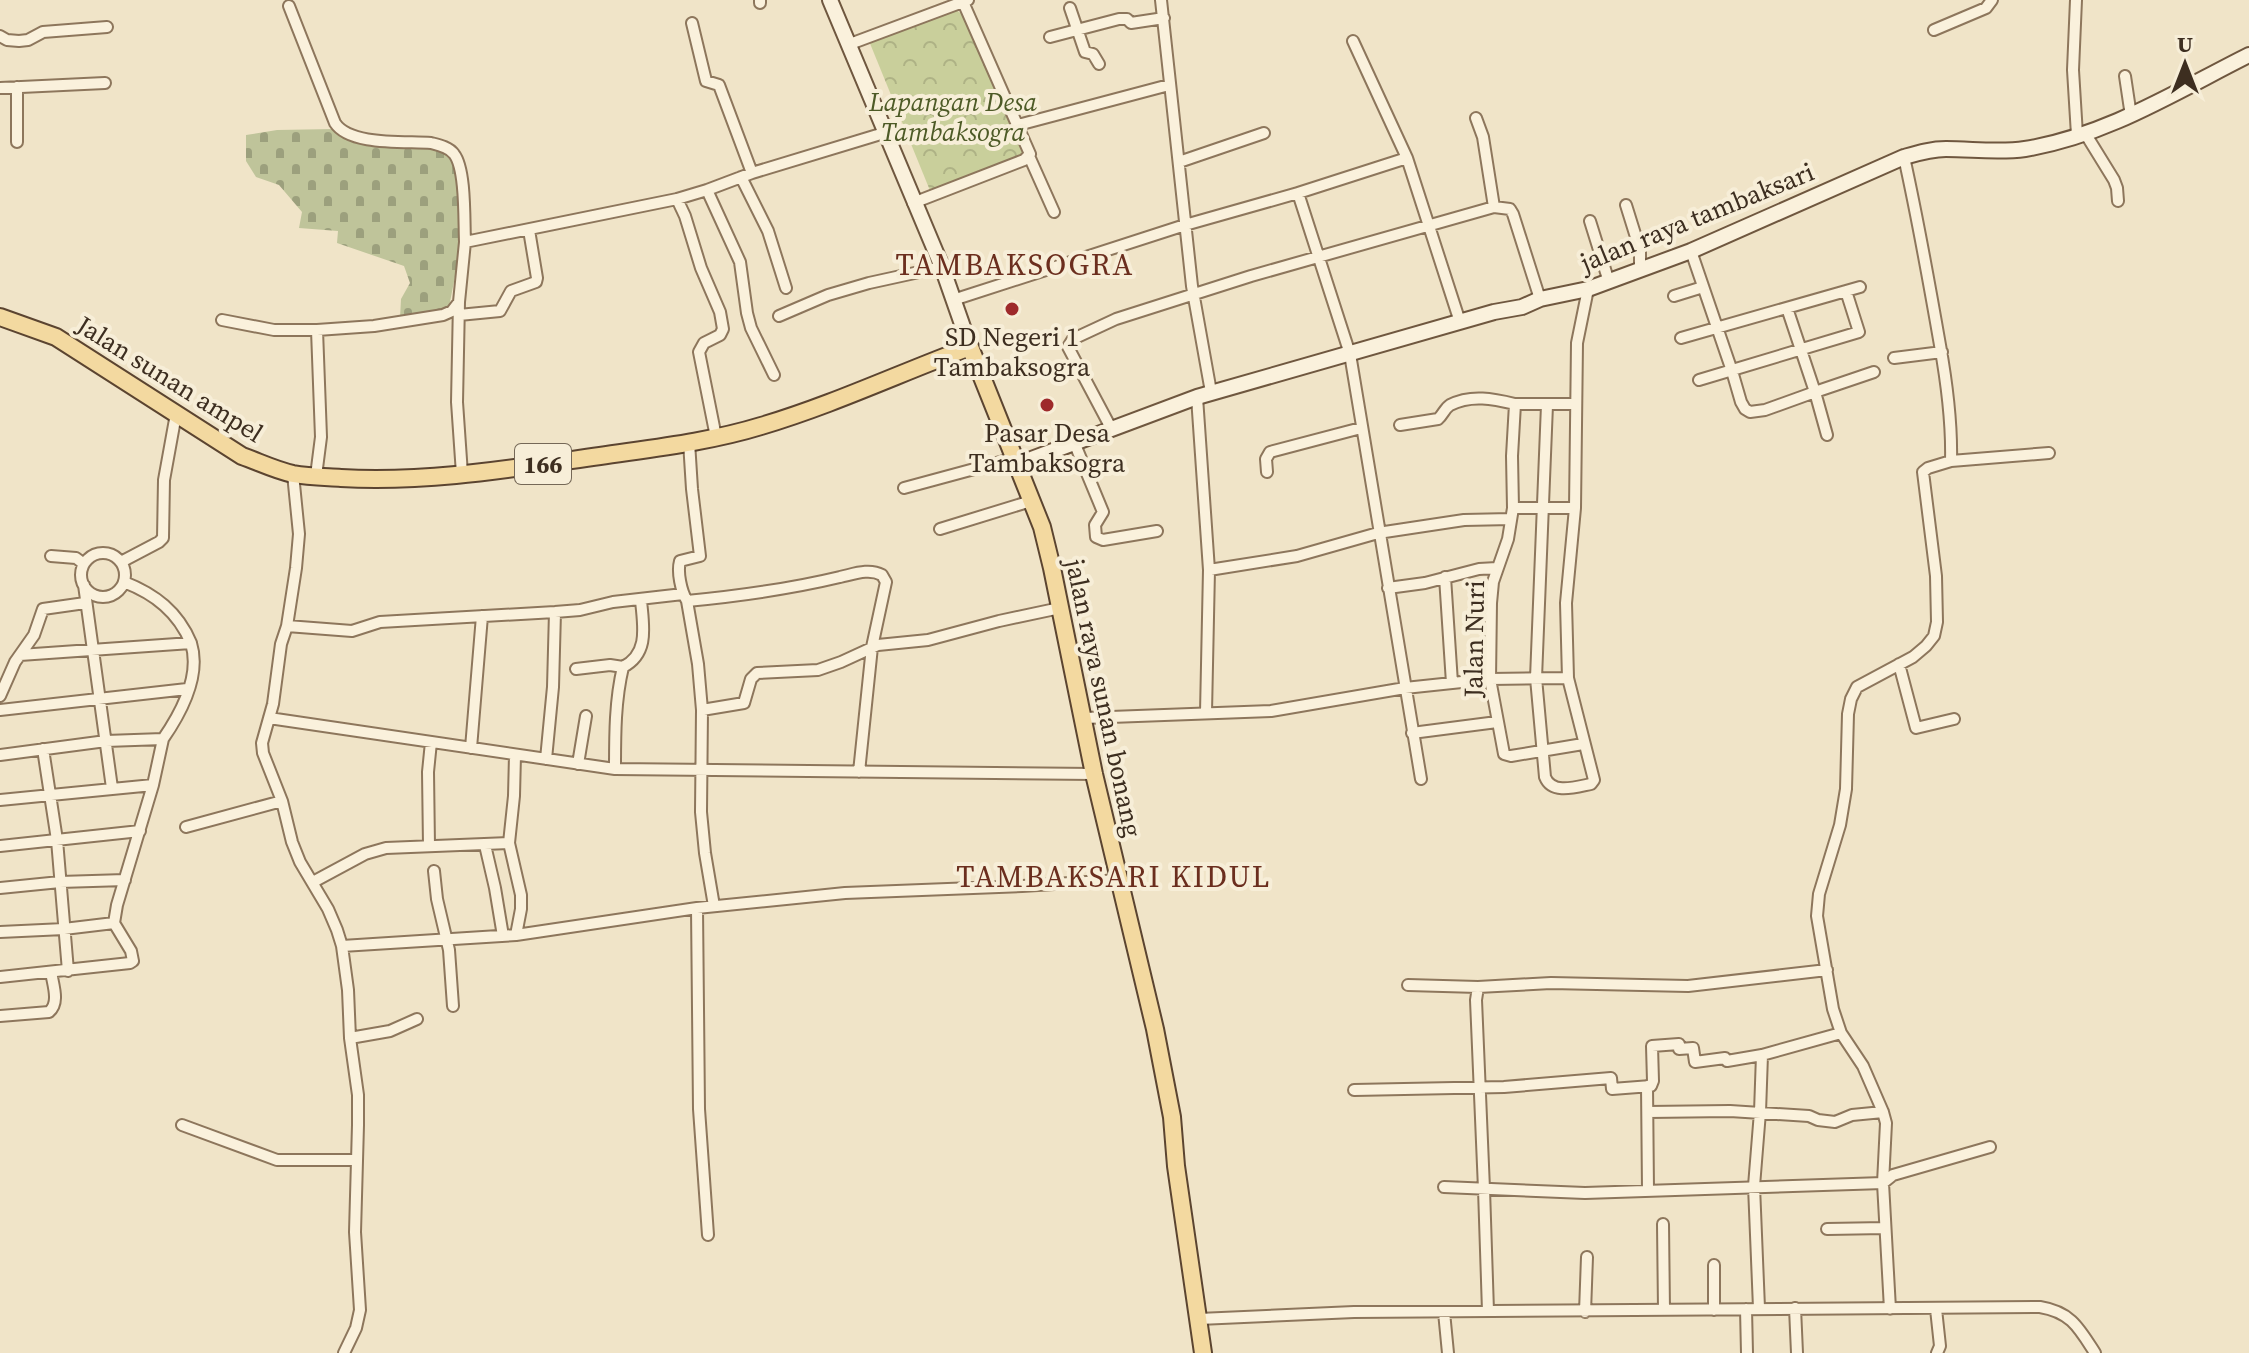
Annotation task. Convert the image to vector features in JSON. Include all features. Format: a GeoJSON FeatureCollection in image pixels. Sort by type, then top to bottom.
{"type":"FeatureCollection","features":[{"type":"Feature","properties":{"kind":"main road","name":"Jalan sunan ampel"},"geometry":{"type":"LineString","coordinates":[[0,317],[56,337],[244,456],[266,466],[293,474],[377,479],[462,474],[544,464],[716,437],[759,427],[832,402],[970,347]]}},
{"type":"Feature","properties":{"kind":"main road","name":"jalan raya sunan bonang"},"geometry":{"type":"LineString","coordinates":[[970,347],[1042,527],[1094,774],[1155,1029],[1172,1117],[1176,1166],[1203,1353]]}},
{"type":"Feature","properties":{"kind":"street"},"geometry":{"type":"LineString","coordinates":[[830,0],[942,267],[970,347]]}},
{"type":"Feature","properties":{"kind":"street"},"geometry":{"type":"LineString","coordinates":[[1161,0],[1204,394],[1210,612],[1206,712]]}},
{"type":"Feature","properties":{"kind":"street"},"geometry":{"type":"LineString","coordinates":[[1934,30],[1986,8],[1992,0]]}},
{"type":"Feature","properties":{"kind":"street"},"geometry":{"type":"LineString","coordinates":[[2076,0],[2073,70],[2081,134],[2114,180],[2118,201]]}},
{"type":"Feature","properties":{"kind":"street"},"geometry":{"type":"LineString","coordinates":[[850,44],[966,1],[1054,212]]}},
{"type":"Feature","properties":{"kind":"street"},"geometry":{"type":"LineString","coordinates":[[289,6],[339,130],[361,139],[442,146],[453,152],[459,164],[465,242],[459,302],[457,402],[462,474]]}},
{"type":"Feature","properties":{"kind":"street"},"geometry":{"type":"LineString","coordinates":[[1070,8],[1085,52],[1093,54],[1099,64]]}},
{"type":"Feature","properties":{"kind":"street"},"geometry":{"type":"LineString","coordinates":[[1050,37],[1119,19],[1127,19],[1131,23],[1164,18]]}},
{"type":"Feature","properties":{"kind":"street"},"geometry":{"type":"LineString","coordinates":[[692,23],[706,81],[719,85],[752,173]]}},
{"type":"Feature","properties":{"kind":"street"},"geometry":{"type":"LineString","coordinates":[[0,36],[19,41],[43,32],[107,27]]}},
{"type":"Feature","properties":{"kind":"street"},"geometry":{"type":"LineString","coordinates":[[1353,41],[1407,158],[1460,322]]}},
{"type":"Feature","properties":{"kind":"street","name":"jalan raya tambaksari"},"geometry":{"type":"LineString","coordinates":[[1016,461],[1204,394],[1609,282],[1691,251],[1904,157],[1928,150],[2021,150],[2081,134],[2131,116],[2249,55]]}},
{"type":"Feature","properties":{"kind":"street"},"geometry":{"type":"LineString","coordinates":[[2125,76],[2131,116]]}},
{"type":"Feature","properties":{"kind":"street"},"geometry":{"type":"LineString","coordinates":[[0,88],[105,83]]}},
{"type":"Feature","properties":{"kind":"street"},"geometry":{"type":"LineString","coordinates":[[1018,125],[1169,85]]}},
{"type":"Feature","properties":{"kind":"street"},"geometry":{"type":"LineString","coordinates":[[17,87],[17,142]]}},
{"type":"Feature","properties":{"kind":"street"},"geometry":{"type":"LineString","coordinates":[[1476,118],[1483,137],[1494,207]]}},
{"type":"Feature","properties":{"kind":"street"},"geometry":{"type":"LineString","coordinates":[[465,242],[677,199],[884,133]]}},
{"type":"Feature","properties":{"kind":"street"},"geometry":{"type":"LineString","coordinates":[[1179,162],[1264,133]]}},
{"type":"Feature","properties":{"kind":"street"},"geometry":{"type":"LineString","coordinates":[[913,203],[1029,156]]}},
{"type":"Feature","properties":{"kind":"street"},"geometry":{"type":"LineString","coordinates":[[1904,157],[1927,262],[1942,352],[1951,418],[1951,461]]}},
{"type":"Feature","properties":{"kind":"street"},"geometry":{"type":"LineString","coordinates":[[953,300],[1407,158]]}},
{"type":"Feature","properties":{"kind":"street"},"geometry":{"type":"LineString","coordinates":[[741,177],[768,231],[786,288]]}},
{"type":"Feature","properties":{"kind":"street"},"geometry":{"type":"LineString","coordinates":[[707,190],[740,262],[749,321],[774,375]]}},
{"type":"Feature","properties":{"kind":"street"},"geometry":{"type":"LineString","coordinates":[[1298,193],[1350,354],[1421,779]]}},
{"type":"Feature","properties":{"kind":"street"},"geometry":{"type":"LineString","coordinates":[[677,199],[720,312],[722,333],[704,343],[699,352],[716,437]]}},
{"type":"Feature","properties":{"kind":"street"},"geometry":{"type":"LineString","coordinates":[[1626,205],[1640,250],[1640,269]]}},
{"type":"Feature","properties":{"kind":"street"},"geometry":{"type":"LineString","coordinates":[[1111,428],[1068,347],[1070,342],[1116,319],[1319,256],[1494,207],[1510,209],[1540,299]]}},
{"type":"Feature","properties":{"kind":"street"},"geometry":{"type":"LineString","coordinates":[[1590,221],[1609,282]]}},
{"type":"Feature","properties":{"kind":"street"},"geometry":{"type":"LineString","coordinates":[[459,315],[500,311],[511,291],[536,282],[529,230]]}},
{"type":"Feature","properties":{"kind":"street"},"geometry":{"type":"LineString","coordinates":[[1691,251],[1745,409],[1750,412],[1765,410],[1874,372]]}},
{"type":"Feature","properties":{"kind":"street"},"geometry":{"type":"LineString","coordinates":[[779,316],[828,295],[942,267]]}},
{"type":"Feature","properties":{"kind":"street"},"geometry":{"type":"LineString","coordinates":[[1674,296],[1703,287]]}},
{"type":"Feature","properties":{"kind":"street"},"geometry":{"type":"LineString","coordinates":[[1681,338],[1860,287]]}},
{"type":"Feature","properties":{"kind":"street"},"geometry":{"type":"LineString","coordinates":[[1547,405],[1536,678],[1548,785],[1564,789],[1591,784],[1594,780],[1568,678],[1566,603],[1575,508],[1577,343],[1588,289]]}},
{"type":"Feature","properties":{"kind":"street"},"geometry":{"type":"LineString","coordinates":[[1699,380],[1859,332],[1846,291]]}},
{"type":"Feature","properties":{"kind":"street"},"geometry":{"type":"LineString","coordinates":[[222,320],[274,330],[374,326],[443,315],[452,311],[459,302]]}},
{"type":"Feature","properties":{"kind":"street"},"geometry":{"type":"LineString","coordinates":[[1787,308],[1827,435]]}},
{"type":"Feature","properties":{"kind":"street"},"geometry":{"type":"LineString","coordinates":[[316,476],[321,437],[317,330]]}},
{"type":"Feature","properties":{"kind":"street"},"geometry":{"type":"LineString","coordinates":[[1894,358],[1942,352]]}},
{"type":"Feature","properties":{"kind":"street"},"geometry":{"type":"LineString","coordinates":[[1400,425],[1441,418],[1449,406],[1469,399],[1486,398],[1515,404],[1576,404]]}},
{"type":"Feature","properties":{"kind":"street","name":"Jalan Nuri"},"geometry":{"type":"LineString","coordinates":[[1515,404],[1512,513],[1508,539],[1493,582],[1490,679],[1504,754],[1511,756],[1542,751]]}},
{"type":"Feature","properties":{"kind":"street"},"geometry":{"type":"LineString","coordinates":[[121,562],[163,538],[164,480],[173,412]]}},
{"type":"Feature","properties":{"kind":"street"},"geometry":{"type":"LineString","coordinates":[[1267,472],[1266,459],[1270,452],[1361,428]]}},
{"type":"Feature","properties":{"kind":"street"},"geometry":{"type":"LineString","coordinates":[[689,442],[700,556],[679,563],[698,664],[705,853],[714,906]]}},
{"type":"Feature","properties":{"kind":"street"},"geometry":{"type":"LineString","coordinates":[[1074,442],[1103,512],[1095,525],[1096,537],[1103,540],[1157,531]]}},
{"type":"Feature","properties":{"kind":"street"},"geometry":{"type":"LineString","coordinates":[[1890,1309],[1883,1183],[1886,1132],[1883,1112],[1863,1066],[1841,1033],[1833,1009],[1817,916],[1819,894],[1840,825],[1846,789],[1848,714],[1857,687],[1920,652],[1934,636],[1937,622],[1936,576],[1923,472],[1951,461],[2049,453]]}},
{"type":"Feature","properties":{"kind":"street"},"geometry":{"type":"LineString","coordinates":[[904,488],[1016,461]]}},
{"type":"Feature","properties":{"kind":"street"},"geometry":{"type":"LineString","coordinates":[[293,474],[299,534],[287,626],[281,644],[273,704],[262,743],[292,842],[300,862],[328,909],[342,946],[348,990],[350,1038],[358,1095],[355,1232],[360,1310],[356,1328],[344,1353]]}},
{"type":"Feature","properties":{"kind":"street"},"geometry":{"type":"LineString","coordinates":[[940,529],[1031,501]]}},
{"type":"Feature","properties":{"kind":"street"},"geometry":{"type":"LineString","coordinates":[[1209,570],[1297,556],[1378,533],[1542,507],[1575,508]]}},
{"type":"Feature","properties":{"kind":"street"},"geometry":{"type":"LineString","coordinates":[[84,585],[95,595],[109,596],[124,582],[121,562],[115,556],[94,555],[84,564],[82,578],[112,788]]}},
{"type":"Feature","properties":{"kind":"street"},"geometry":{"type":"LineString","coordinates":[[51,556],[76,558],[84,564]]}},
{"type":"Feature","properties":{"kind":"street"},"geometry":{"type":"LineString","coordinates":[[1388,588],[1497,568]]}},
{"type":"Feature","properties":{"kind":"street"},"geometry":{"type":"LineString","coordinates":[[287,626],[352,631],[380,622],[555,612],[613,602],[747,595],[873,571],[882,575],[886,582],[872,647],[859,772]]}},
{"type":"Feature","properties":{"kind":"street"},"geometry":{"type":"LineString","coordinates":[[1445,577],[1452,683]]}},
{"type":"Feature","properties":{"kind":"street"},"geometry":{"type":"LineString","coordinates":[[0,977],[133,961],[131,951],[114,923],[117,905],[153,785],[163,739],[186,699],[193,674],[194,655],[186,631],[171,611],[157,598],[124,582]]}},
{"type":"Feature","properties":{"kind":"street"},"geometry":{"type":"LineString","coordinates":[[615,769],[618,685],[623,667],[640,651],[644,631],[641,600]]}},
{"type":"Feature","properties":{"kind":"street"},"geometry":{"type":"LineString","coordinates":[[0,696],[15,662],[34,635],[43,609],[85,603]]}},
{"type":"Feature","properties":{"kind":"street"},"geometry":{"type":"LineString","coordinates":[[702,710],[744,703],[751,679],[757,673],[818,670],[872,647],[928,640],[1060,608]]}},
{"type":"Feature","properties":{"kind":"street"},"geometry":{"type":"LineString","coordinates":[[546,759],[553,687],[555,612]]}},
{"type":"Feature","properties":{"kind":"street"},"geometry":{"type":"LineString","coordinates":[[471,748],[482,616]]}},
{"type":"Feature","properties":{"kind":"street"},"geometry":{"type":"LineString","coordinates":[[20,655],[191,643]]}},
{"type":"Feature","properties":{"kind":"street"},"geometry":{"type":"LineString","coordinates":[[1899,664],[1916,728],[1954,719]]}},
{"type":"Feature","properties":{"kind":"street"},"geometry":{"type":"LineString","coordinates":[[576,669],[601,665],[623,667]]}},
{"type":"Feature","properties":{"kind":"street"},"geometry":{"type":"LineString","coordinates":[[1084,718],[1271,711],[1405,688],[1490,679],[1568,678]]}},
{"type":"Feature","properties":{"kind":"street"},"geometry":{"type":"LineString","coordinates":[[0,710],[187,689]]}},
{"type":"Feature","properties":{"kind":"street"},"geometry":{"type":"LineString","coordinates":[[578,764],[586,716]]}},
{"type":"Feature","properties":{"kind":"street"},"geometry":{"type":"LineString","coordinates":[[269,718],[615,769],[1094,774]]}},
{"type":"Feature","properties":{"kind":"street"},"geometry":{"type":"LineString","coordinates":[[1412,733],[1497,722]]}},
{"type":"Feature","properties":{"kind":"street"},"geometry":{"type":"LineString","coordinates":[[0,755],[106,741],[163,739]]}},
{"type":"Feature","properties":{"kind":"street"},"geometry":{"type":"LineString","coordinates":[[429,846],[428,772],[431,742]]}},
{"type":"Feature","properties":{"kind":"street"},"geometry":{"type":"LineString","coordinates":[[1542,751],[1583,744]]}},
{"type":"Feature","properties":{"kind":"street"},"geometry":{"type":"LineString","coordinates":[[43,749],[57,840],[68,971]]}},
{"type":"Feature","properties":{"kind":"street"},"geometry":{"type":"LineString","coordinates":[[515,755],[509,843],[521,895],[516,935]]}},
{"type":"Feature","properties":{"kind":"street"},"geometry":{"type":"LineString","coordinates":[[0,800],[153,785]]}},
{"type":"Feature","properties":{"kind":"street"},"geometry":{"type":"LineString","coordinates":[[186,827],[282,801]]}},
{"type":"Feature","properties":{"kind":"street"},"geometry":{"type":"LineString","coordinates":[[0,846],[140,831]]}},
{"type":"Feature","properties":{"kind":"street"},"geometry":{"type":"LineString","coordinates":[[313,882],[353,859],[393,847],[509,843]]}},
{"type":"Feature","properties":{"kind":"street"},"geometry":{"type":"LineString","coordinates":[[485,845],[503,936]]}},
{"type":"Feature","properties":{"kind":"street"},"geometry":{"type":"LineString","coordinates":[[434,871],[447,939],[453,1006]]}},
{"type":"Feature","properties":{"kind":"street"},"geometry":{"type":"LineString","coordinates":[[0,888],[125,880]]}},
{"type":"Feature","properties":{"kind":"street"},"geometry":{"type":"LineString","coordinates":[[342,946],[516,935],[697,908],[845,893],[1119,880]]}},
{"type":"Feature","properties":{"kind":"street"},"geometry":{"type":"LineString","coordinates":[[697,908],[699,1109],[708,1235]]}},
{"type":"Feature","properties":{"kind":"street"},"geometry":{"type":"LineString","coordinates":[[0,932],[114,923]]}},
{"type":"Feature","properties":{"kind":"street"},"geometry":{"type":"LineString","coordinates":[[1408,985],[1478,987],[1551,983],[1688,986],[1827,970]]}},
{"type":"Feature","properties":{"kind":"street"},"geometry":{"type":"LineString","coordinates":[[0,1016],[49,1012],[54,1008],[51,972]]}},
{"type":"Feature","properties":{"kind":"street"},"geometry":{"type":"LineString","coordinates":[[1478,987],[1476,1000],[1488,1311]]}},
{"type":"Feature","properties":{"kind":"street"},"geometry":{"type":"LineString","coordinates":[[350,1038],[390,1031],[417,1019]]}},
{"type":"Feature","properties":{"kind":"street"},"geometry":{"type":"LineString","coordinates":[[1354,1090],[1550,1084],[1611,1078],[1612,1089],[1647,1086],[1653,1084],[1652,1046],[1679,1044],[1679,1049],[1693,1048],[1695,1062],[1725,1058],[1727,1061],[1762,1055],[1841,1033]]}},
{"type":"Feature","properties":{"kind":"street"},"geometry":{"type":"LineString","coordinates":[[1759,1308],[1754,1186],[1762,1055]]}},
{"type":"Feature","properties":{"kind":"street"},"geometry":{"type":"LineString","coordinates":[[1647,1086],[1648,1190]]}},
{"type":"Feature","properties":{"kind":"street"},"geometry":{"type":"LineString","coordinates":[[1648,1112],[1760,1112],[1809,1116],[1835,1122],[1852,1115],[1883,1112]]}},
{"type":"Feature","properties":{"kind":"street"},"geometry":{"type":"LineString","coordinates":[[182,1125],[277,1160],[356,1160]]}},
{"type":"Feature","properties":{"kind":"street"},"geometry":{"type":"LineString","coordinates":[[1444,1187],[1585,1193],[1883,1183],[1893,1175],[1990,1147]]}},
{"type":"Feature","properties":{"kind":"street"},"geometry":{"type":"LineString","coordinates":[[1663,1224],[1664,1310]]}},
{"type":"Feature","properties":{"kind":"street"},"geometry":{"type":"LineString","coordinates":[[1827,1229],[1885,1228]]}},
{"type":"Feature","properties":{"kind":"street"},"geometry":{"type":"LineString","coordinates":[[1585,1312],[1587,1257]]}},
{"type":"Feature","properties":{"kind":"street"},"geometry":{"type":"LineString","coordinates":[[1714,1265],[1714,1310]]}},
{"type":"Feature","properties":{"kind":"street"},"geometry":{"type":"LineString","coordinates":[[1199,1319],[1354,1312],[2040,1307],[2070,1318],[2095,1353]]}},
{"type":"Feature","properties":{"kind":"street"},"geometry":{"type":"LineString","coordinates":[[1795,1308],[1797,1353]]}},
{"type":"Feature","properties":{"kind":"street"},"geometry":{"type":"LineString","coordinates":[[1746,1309],[1747,1353]]}},
{"type":"Feature","properties":{"kind":"street"},"geometry":{"type":"LineString","coordinates":[[1936,1309],[1940,1346],[1937,1353]]}},
{"type":"Feature","properties":{"kind":"street"},"geometry":{"type":"LineString","coordinates":[[1444,1312],[1448,1353]]}},
{"type":"Feature","properties":{"kind":"green space","name":"Lapangan Desa Tambaksogra"},"geometry":{"type":"Polygon","coordinates":[[[956,10],[962,14],[1024,153],[1020,160],[931,193],[869,41],[956,10]]]}},
{"type":"Feature","properties":{"kind":"green space"},"geometry":{"type":"Polygon","coordinates":[[[334,129],[354,143],[442,148],[457,163],[462,241],[449,307],[443,312],[400,318],[401,299],[410,283],[404,266],[337,243],[338,231],[299,228],[302,212],[279,185],[256,177],[246,161],[246,135],[277,130],[334,129]]]}},
{"type":"Feature","properties":{"kind":"place","name":"SD Negeri 1 Tambaksogra"},"geometry":{"type":"Point","coordinates":[1012,309]}},
{"type":"Feature","properties":{"kind":"place","name":"Pasar Desa Tambaksogra"},"geometry":{"type":"Point","coordinates":[1047,405]}},
{"type":"Feature","properties":{"kind":"district","name":"TAMBAKSOGRA"},"geometry":{"type":"Point","coordinates":[1015,264]}},
{"type":"Feature","properties":{"kind":"district","name":"TAMBAKSARI KIDUL"},"geometry":{"type":"Point","coordinates":[1114,876]}}]}
